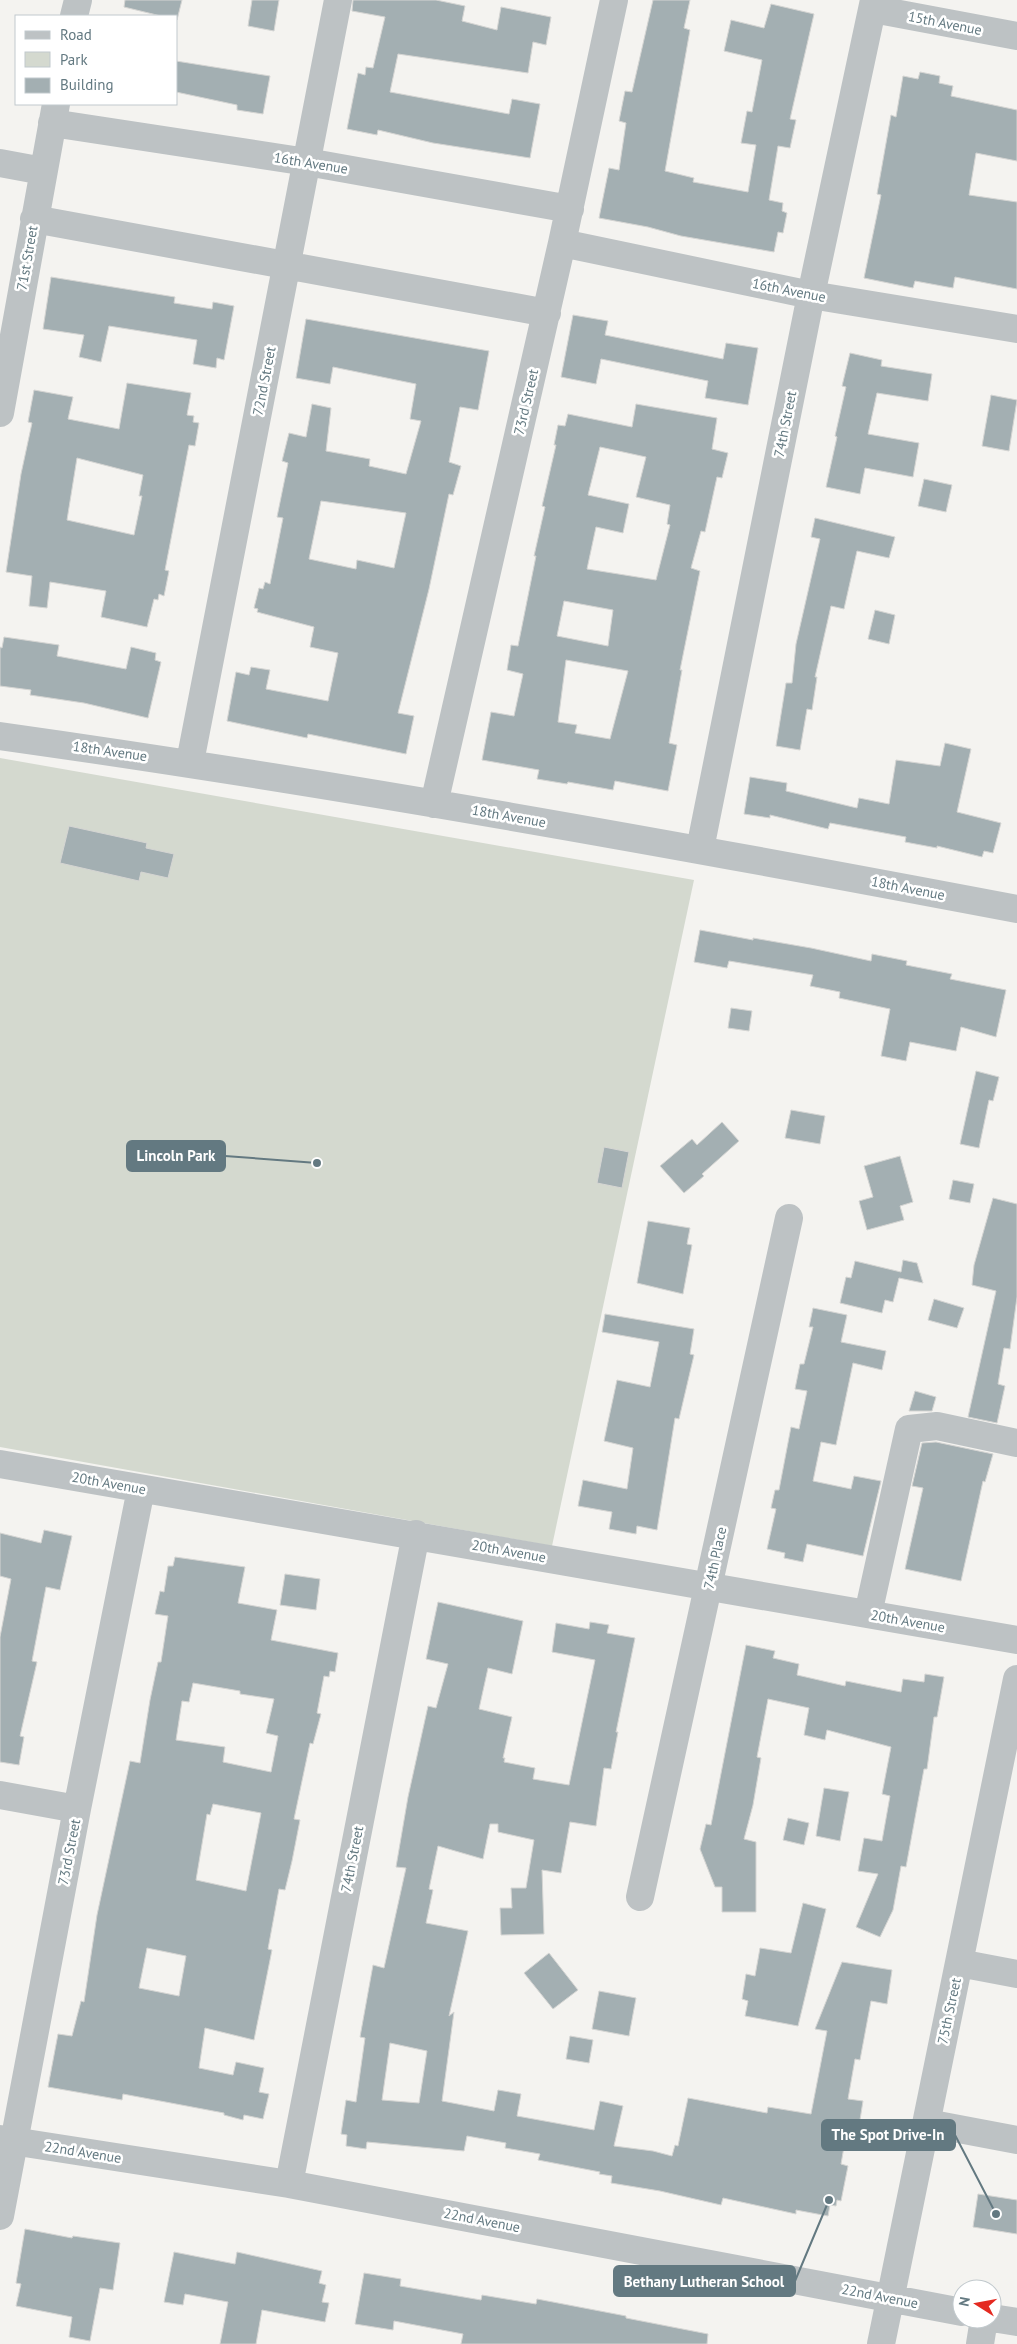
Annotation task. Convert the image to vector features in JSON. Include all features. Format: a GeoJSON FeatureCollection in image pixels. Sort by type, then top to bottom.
{"type":"FeatureCollection","features":[{"type":"Feature","properties":{"kind":"street"},"geometry":{"type":"LineString","coordinates":[[74,15],[78,0]]}},
{"type":"Feature","properties":{"kind":"street","name":"72nd Street"},"geometry":{"type":"LineString","coordinates":[[190,762],[338,0]]}},
{"type":"Feature","properties":{"kind":"street","name":"73rd Street"},"geometry":{"type":"LineString","coordinates":[[434,804],[570,209],[614,0]]}},
{"type":"Feature","properties":{"kind":"street","name":"15th Avenue"},"geometry":{"type":"LineString","coordinates":[[873,4],[1017,36]]}},
{"type":"Feature","properties":{"kind":"street","name":"74th Street"},"geometry":{"type":"LineString","coordinates":[[700,849],[811,295],[873,4]]}},
{"type":"Feature","properties":{"kind":"street","name":"16th Avenue"},"geometry":{"type":"LineString","coordinates":[[54,113],[307,162],[570,209]]}},
{"type":"Feature","properties":{"kind":"street","name":"71st Street"},"geometry":{"type":"LineString","coordinates":[[0,412],[54,113]]}},
{"type":"Feature","properties":{"kind":"street"},"geometry":{"type":"LineString","coordinates":[[0,163],[43,171]]}},
{"type":"Feature","properties":{"kind":"street"},"geometry":{"type":"LineString","coordinates":[[34,219],[546,313]]}},
{"type":"Feature","properties":{"kind":"street","name":"16th Avenue"},"geometry":{"type":"LineString","coordinates":[[562,243],[811,295],[1017,329]]}},
{"type":"Feature","properties":{"kind":"street","name":"18th Avenue"},"geometry":{"type":"LineString","coordinates":[[0,736],[190,762],[700,849],[1017,909]]}},
{"type":"Feature","properties":{"kind":"street","name":"74th Place"},"geometry":{"type":"LineString","coordinates":[[640,1897],[789,1218]]}},
{"type":"Feature","properties":{"kind":"street"},"geometry":{"type":"LineString","coordinates":[[868,1614],[909,1430],[937,1426],[1017,1443]]}},
{"type":"Feature","properties":{"kind":"street","name":"20th Avenue"},"geometry":{"type":"LineString","coordinates":[[0,1464],[416,1534],[1017,1640]]}},
{"type":"Feature","properties":{"kind":"street","name":"73rd Street"},"geometry":{"type":"LineString","coordinates":[[0,2216],[6,2140],[77,1809],[141,1489]]}},
{"type":"Feature","properties":{"kind":"street","name":"74th Street"},"geometry":{"type":"LineString","coordinates":[[289,2184],[416,1534]]}},
{"type":"Feature","properties":{"kind":"street","name":"75th Street"},"geometry":{"type":"LineString","coordinates":[[881,2344],[1017,1678]]}},
{"type":"Feature","properties":{"kind":"street"},"geometry":{"type":"LineString","coordinates":[[0,1795],[77,1809]]}},
{"type":"Feature","properties":{"kind":"street"},"geometry":{"type":"LineString","coordinates":[[959,1963],[1017,1974]]}},
{"type":"Feature","properties":{"kind":"street"},"geometry":{"type":"LineString","coordinates":[[926,2123],[1017,2140]]}},
{"type":"Feature","properties":{"kind":"street","name":"22nd Avenue"},"geometry":{"type":"LineString","coordinates":[[6,2140],[289,2184],[952,2310]]}},
{"type":"Feature","properties":{"kind":"street"},"geometry":{"type":"LineString","coordinates":[[1002,2320],[1017,2322]]}},
{"type":"Feature","properties":{"kind":"street"},"geometry":{"type":"LineString","coordinates":[[980,2344],[982,2329]]}},
{"type":"Feature","properties":{"kind":"green space"},"geometry":{"type":"Polygon","coordinates":[[[0,758],[694,880],[552,1546],[0,1447],[0,758]]]}},
{"type":"Feature","properties":{"kind":"building"},"geometry":{"type":"Polygon","coordinates":[[[125,0],[182,0],[178,16],[157,15],[124,7],[125,0]]]}},
{"type":"Feature","properties":{"kind":"building"},"geometry":{"type":"Polygon","coordinates":[[[252,0],[279,0],[274,31],[248,26],[252,0]]]}},
{"type":"Feature","properties":{"kind":"building"},"geometry":{"type":"Polygon","coordinates":[[[353,0],[436,0],[465,6],[462,21],[497,30],[501,7],[551,17],[546,45],[533,42],[528,73],[398,54],[390,92],[509,114],[512,99],[540,104],[530,158],[433,143],[378,130],[377,135],[347,129],[358,73],[365,75],[366,67],[373,68],[385,17],[352,11],[353,0]]]}},
{"type":"Feature","properties":{"kind":"building"},"geometry":{"type":"Polygon","coordinates":[[[653,0],[690,0],[684,28],[690,30],[665,171],[694,178],[693,182],[748,192],[756,145],[741,143],[747,111],[752,112],[762,60],[724,51],[731,20],[764,28],[771,4],[814,14],[790,119],[796,120],[790,148],[778,146],[769,200],[783,203],[782,211],[787,213],[783,233],[778,232],[774,252],[681,236],[648,227],[599,218],[609,168],[619,170],[626,123],[619,121],[625,91],[632,92],[653,0]]]}},
{"type":"Feature","properties":{"kind":"building"},"geometry":{"type":"Polygon","coordinates":[[[178,61],[270,76],[263,114],[237,110],[237,105],[178,92],[178,61]]]}},
{"type":"Feature","properties":{"kind":"building"},"geometry":{"type":"Polygon","coordinates":[[[920,72],[940,76],[939,83],[953,86],[951,96],[1017,110],[1017,161],[976,153],[969,195],[1017,202],[1017,289],[955,277],[953,288],[915,281],[913,288],[864,278],[881,195],[877,194],[891,115],[896,117],[903,76],[918,79],[920,72]]]}},
{"type":"Feature","properties":{"kind":"building"},"geometry":{"type":"Polygon","coordinates":[[[51,277],[175,297],[174,303],[212,309],[213,302],[234,306],[224,360],[217,358],[216,368],[193,364],[197,340],[109,326],[101,362],[79,357],[84,335],[43,329],[51,277]]]}},
{"type":"Feature","properties":{"kind":"building"},"geometry":{"type":"Polygon","coordinates":[[[573,315],[608,321],[605,335],[723,359],[726,343],[758,348],[748,405],[705,398],[708,381],[601,359],[596,384],[561,377],[573,315]]]}},
{"type":"Feature","properties":{"kind":"building"},"geometry":{"type":"Polygon","coordinates":[[[306,319],[489,351],[478,410],[460,407],[449,462],[461,466],[453,495],[449,494],[429,589],[398,713],[414,716],[406,754],[308,734],[307,738],[227,721],[236,672],[249,675],[251,667],[270,670],[266,689],[328,701],[338,653],[310,647],[314,627],[257,612],[258,609],[254,608],[259,588],[263,589],[265,582],[270,584],[283,518],[277,517],[288,463],[282,461],[289,433],[306,437],[312,404],[331,408],[326,451],[370,459],[369,466],[406,474],[421,421],[410,419],[416,384],[333,367],[330,384],[296,378],[306,319]],[[321,501],[309,559],[356,569],[357,560],[394,568],[406,513],[321,501]]]}},
{"type":"Feature","properties":{"kind":"building"},"geometry":{"type":"Polygon","coordinates":[[[850,353],[882,360],[881,366],[932,374],[928,401],[877,393],[868,434],[919,443],[913,477],[865,468],[860,494],[826,487],[846,387],[842,386],[850,353]]]}},
{"type":"Feature","properties":{"kind":"building"},"geometry":{"type":"Polygon","coordinates":[[[127,383],[191,393],[187,415],[194,416],[193,422],[199,423],[195,446],[189,445],[165,570],[169,571],[164,596],[159,594],[158,600],[154,599],[147,627],[101,617],[106,591],[50,582],[47,608],[29,606],[32,576],[6,572],[21,474],[32,423],[28,422],[34,390],[73,397],[68,419],[119,429],[127,383]],[[77,458],[67,520],[134,535],[142,496],[139,496],[143,475],[77,458]]]}},
{"type":"Feature","properties":{"kind":"building"},"geometry":{"type":"Polygon","coordinates":[[[991,395],[1017,400],[1009,451],[982,446],[991,395]]]}},
{"type":"Feature","properties":{"kind":"building"},"geometry":{"type":"Polygon","coordinates":[[[636,404],[717,418],[712,449],[728,453],[722,478],[717,477],[705,532],[701,531],[691,568],[700,571],[680,670],[682,670],[669,743],[677,745],[668,791],[615,781],[613,790],[537,779],[539,770],[482,760],[491,712],[514,716],[523,674],[507,670],[511,645],[518,646],[545,507],[542,506],[556,445],[554,445],[558,425],[565,426],[568,414],[632,427],[636,404]],[[600,447],[588,495],[629,504],[623,533],[596,527],[587,569],[656,580],[670,525],[667,524],[670,505],[636,497],[646,457],[600,447]],[[564,601],[557,636],[608,646],[613,610],[564,601]],[[566,660],[558,722],[577,725],[575,733],[610,739],[628,671],[566,660]]]}},
{"type":"Feature","properties":{"kind":"building"},"geometry":{"type":"Polygon","coordinates":[[[924,479],[952,485],[946,512],[918,506],[924,479]]]}},
{"type":"Feature","properties":{"kind":"building"},"geometry":{"type":"Polygon","coordinates":[[[815,518],[895,537],[889,558],[857,551],[844,609],[831,606],[815,677],[817,677],[812,710],[807,709],[800,750],[776,746],[786,683],[792,683],[796,644],[820,539],[811,537],[815,518]]]}},
{"type":"Feature","properties":{"kind":"building"},"geometry":{"type":"Polygon","coordinates":[[[875,610],[895,615],[889,644],[868,639],[875,610]]]}},
{"type":"Feature","properties":{"kind":"building"},"geometry":{"type":"Polygon","coordinates":[[[4,637],[59,645],[57,656],[126,669],[131,647],[156,653],[155,660],[161,662],[148,718],[84,703],[30,695],[31,690],[0,686],[0,647],[2,648],[4,637]]]}},
{"type":"Feature","properties":{"kind":"building"},"geometry":{"type":"Polygon","coordinates":[[[945,743],[971,749],[957,812],[1001,823],[993,853],[984,851],[982,857],[937,846],[937,848],[905,842],[906,837],[830,823],[828,829],[770,815],[770,818],[744,814],[750,777],[787,783],[786,791],[857,808],[859,798],[889,804],[896,760],[940,766],[945,743]]]}},
{"type":"Feature","properties":{"kind":"building"},"geometry":{"type":"Polygon","coordinates":[[[69,826],[147,843],[146,848],[174,854],[168,878],[141,872],[139,881],[60,863],[69,826]]]}},
{"type":"Feature","properties":{"kind":"building"},"geometry":{"type":"Polygon","coordinates":[[[700,930],[811,948],[871,961],[872,954],[907,961],[906,965],[952,974],[950,979],[1006,990],[996,1037],[961,1027],[956,1051],[910,1042],[906,1061],[881,1056],[890,1009],[839,998],[840,992],[810,986],[813,975],[729,961],[727,968],[694,962],[700,930]]]}},
{"type":"Feature","properties":{"kind":"building"},"geometry":{"type":"Polygon","coordinates":[[[731,1008],[752,1011],[749,1031],[728,1028],[731,1008]]]}},
{"type":"Feature","properties":{"kind":"building"},"geometry":{"type":"Polygon","coordinates":[[[976,1071],[999,1077],[993,1101],[989,1100],[979,1148],[960,1144],[976,1071]]]}},
{"type":"Feature","properties":{"kind":"building"},"geometry":{"type":"Polygon","coordinates":[[[791,1110],[825,1116],[820,1144],[785,1138],[791,1110]]]}},
{"type":"Feature","properties":{"kind":"building"},"geometry":{"type":"Polygon","coordinates":[[[722,1122],[739,1141],[684,1193],[660,1166],[692,1139],[697,1145],[722,1122]]]}},
{"type":"Feature","properties":{"kind":"building"},"geometry":{"type":"Polygon","coordinates":[[[604,1147],[629,1152],[622,1188],[597,1183],[604,1147]]]}},
{"type":"Feature","properties":{"kind":"building"},"geometry":{"type":"Polygon","coordinates":[[[900,1156],[913,1202],[900,1206],[904,1220],[867,1230],[859,1201],[873,1197],[864,1166],[900,1156]]]}},
{"type":"Feature","properties":{"kind":"building"},"geometry":{"type":"Polygon","coordinates":[[[953,1180],[974,1184],[970,1203],[949,1199],[953,1180]]]}},
{"type":"Feature","properties":{"kind":"building"},"geometry":{"type":"Polygon","coordinates":[[[993,1198],[1017,1204],[1017,1297],[1010,1349],[1004,1348],[998,1384],[1005,1386],[997,1423],[968,1417],[996,1291],[972,1285],[974,1265],[993,1198]]]}},
{"type":"Feature","properties":{"kind":"building"},"geometry":{"type":"Polygon","coordinates":[[[648,1221],[690,1228],[687,1244],[692,1245],[683,1294],[637,1283],[648,1221]]]}},
{"type":"Feature","properties":{"kind":"building"},"geometry":{"type":"Polygon","coordinates":[[[903,1260],[917,1263],[923,1283],[899,1278],[893,1302],[885,1300],[882,1313],[840,1303],[846,1277],[851,1278],[855,1261],[901,1272],[903,1260]]]}},
{"type":"Feature","properties":{"kind":"building"},"geometry":{"type":"Polygon","coordinates":[[[934,1299],[964,1308],[957,1328],[928,1320],[934,1299]]]}},
{"type":"Feature","properties":{"kind":"building"},"geometry":{"type":"Polygon","coordinates":[[[813,1308],[847,1315],[841,1342],[886,1351],[882,1370],[853,1363],[836,1445],[821,1442],[813,1481],[851,1489],[854,1476],[881,1481],[863,1556],[807,1544],[803,1562],[784,1558],[785,1553],[767,1549],[776,1509],[771,1508],[775,1490],[779,1490],[791,1427],[799,1429],[807,1391],[795,1389],[800,1364],[804,1364],[813,1327],[809,1327],[813,1308]]]}},
{"type":"Feature","properties":{"kind":"building"},"geometry":{"type":"Polygon","coordinates":[[[605,1314],[694,1329],[690,1354],[694,1355],[679,1419],[675,1418],[657,1530],[637,1526],[636,1534],[609,1529],[612,1512],[578,1506],[583,1480],[627,1489],[633,1448],[604,1441],[617,1380],[650,1387],[659,1342],[602,1332],[605,1314]]]}},
{"type":"Feature","properties":{"kind":"building"},"geometry":{"type":"Polygon","coordinates":[[[915,1391],[936,1397],[932,1411],[909,1411],[915,1391]]]}},
{"type":"Feature","properties":{"kind":"building"},"geometry":{"type":"Polygon","coordinates":[[[936,1442],[993,1454],[985,1482],[983,1481],[961,1581],[905,1569],[923,1488],[912,1486],[922,1443],[936,1442]]]}},
{"type":"Feature","properties":{"kind":"building"},"geometry":{"type":"Polygon","coordinates":[[[44,1530],[72,1536],[60,1590],[46,1587],[32,1661],[37,1662],[20,1736],[24,1737],[19,1765],[0,1762],[0,1637],[11,1579],[0,1576],[0,1533],[41,1543],[44,1530]]]}},
{"type":"Feature","properties":{"kind":"building"},"geometry":{"type":"Polygon","coordinates":[[[175,1557],[245,1567],[238,1603],[277,1610],[271,1640],[338,1653],[335,1672],[330,1671],[329,1677],[324,1676],[317,1713],[321,1714],[313,1744],[310,1743],[294,1819],[300,1820],[292,1861],[285,1890],[279,1889],[268,1949],[272,1950],[254,2040],[205,2028],[199,2068],[233,2075],[236,2062],[264,2068],[259,2092],[269,2094],[263,2119],[244,2115],[243,2120],[224,2115],[224,2113],[123,2094],[122,2100],[48,2087],[58,2034],[72,2036],[81,2001],[84,2002],[97,1915],[130,1761],[140,1763],[150,1700],[158,1662],[161,1662],[168,1616],[155,1614],[160,1591],[164,1592],[168,1566],[173,1566],[175,1557]],[[193,1683],[189,1702],[182,1701],[176,1740],[225,1747],[223,1762],[271,1772],[278,1736],[266,1733],[274,1699],[240,1694],[240,1691],[193,1683]],[[213,1804],[210,1815],[207,1814],[196,1880],[246,1891],[261,1813],[213,1804]],[[147,1948],[139,1988],[179,1996],[186,1956],[147,1948]]]}},
{"type":"Feature","properties":{"kind":"building"},"geometry":{"type":"Polygon","coordinates":[[[285,1574],[320,1579],[316,1610],[280,1605],[285,1574]]]}},
{"type":"Feature","properties":{"kind":"building"},"geometry":{"type":"Polygon","coordinates":[[[438,1602],[523,1621],[512,1674],[488,1668],[479,1709],[512,1717],[503,1758],[505,1758],[504,1762],[535,1768],[533,1779],[569,1785],[595,1660],[552,1652],[556,1623],[589,1629],[590,1622],[609,1625],[607,1633],[635,1638],[616,1732],[618,1732],[611,1769],[604,1768],[596,1826],[570,1822],[561,1873],[542,1870],[544,1934],[501,1935],[500,1908],[512,1908],[511,1888],[526,1888],[534,1840],[498,1832],[498,1824],[490,1824],[483,1859],[438,1846],[429,1889],[433,1890],[426,1923],[468,1931],[449,2016],[454,2012],[442,2101],[494,2111],[498,2090],[521,2094],[517,2116],[594,2130],[600,2101],[623,2106],[614,2146],[653,2151],[672,2156],[675,2145],[678,2146],[688,2098],[767,2113],[768,2107],[811,2114],[827,2031],[815,2029],[842,1962],[892,1970],[887,2004],[871,2001],[860,2060],[855,2059],[848,2099],[863,2101],[859,2126],[848,2124],[841,2164],[848,2166],[841,2201],[837,2200],[836,2206],[830,2205],[828,2216],[796,2210],[796,2214],[723,2198],[721,2205],[660,2191],[611,2183],[612,2176],[599,2174],[600,2172],[538,2160],[540,2154],[505,2148],[506,2143],[467,2136],[464,2151],[367,2142],[366,2149],[346,2146],[347,2135],[341,2134],[346,2100],[356,2102],[365,2038],[360,2037],[373,1965],[384,1968],[406,1868],[396,1867],[408,1797],[428,1706],[436,1708],[448,1664],[426,1659],[438,1602]],[[390,2043],[382,2100],[419,2103],[427,2051],[390,2043]]]}},
{"type":"Feature","properties":{"kind":"building"},"geometry":{"type":"Polygon","coordinates":[[[746,1645],[775,1651],[773,1658],[799,1664],[797,1675],[845,1686],[846,1681],[901,1692],[903,1679],[924,1682],[925,1674],[944,1677],[937,1717],[934,1717],[927,1769],[924,1769],[906,1867],[901,1866],[893,1910],[880,1937],[856,1927],[878,1874],[858,1871],[864,1838],[882,1841],[890,1796],[882,1794],[891,1747],[827,1730],[825,1740],[804,1735],[809,1708],[768,1699],[757,1757],[761,1758],[753,1805],[744,1839],[756,1842],[756,1912],[722,1912],[722,1887],[715,1887],[700,1849],[706,1824],[711,1825],[746,1645]]]}},
{"type":"Feature","properties":{"kind":"building"},"geometry":{"type":"Polygon","coordinates":[[[824,1788],[849,1792],[840,1841],[816,1836],[824,1788]]]}},
{"type":"Feature","properties":{"kind":"building"},"geometry":{"type":"Polygon","coordinates":[[[788,1818],[809,1823],[804,1845],[783,1840],[788,1818]]]}},
{"type":"Feature","properties":{"kind":"building"},"geometry":{"type":"Polygon","coordinates":[[[803,1903],[826,1909],[798,2026],[745,2016],[748,2001],[742,1999],[746,1974],[755,1976],[760,1948],[791,1953],[803,1903]]]}},
{"type":"Feature","properties":{"kind":"building"},"geometry":{"type":"Polygon","coordinates":[[[549,1953],[578,1990],[553,2009],[524,1973],[549,1953]]]}},
{"type":"Feature","properties":{"kind":"building"},"geometry":{"type":"Polygon","coordinates":[[[599,1991],[636,1998],[629,2036],[592,2029],[599,1991]]]}},
{"type":"Feature","properties":{"kind":"building"},"geometry":{"type":"Polygon","coordinates":[[[570,2036],[593,2040],[589,2063],[566,2059],[570,2036]]]}},
{"type":"Feature","properties":{"kind":"building"},"geometry":{"type":"Polygon","coordinates":[[[978,2194],[1017,2200],[1017,2234],[973,2227],[978,2194]]]}},
{"type":"Feature","properties":{"kind":"building"},"geometry":{"type":"Polygon","coordinates":[[[25,2229],[72,2238],[73,2236],[120,2243],[113,2290],[100,2288],[90,2341],[69,2337],[72,2317],[16,2306],[21,2284],[16,2283],[25,2229]]]}},
{"type":"Feature","properties":{"kind":"building"},"geometry":{"type":"Polygon","coordinates":[[[174,2252],[235,2264],[237,2252],[322,2271],[319,2283],[326,2285],[322,2302],[329,2303],[325,2322],[262,2310],[256,2344],[220,2344],[228,2302],[185,2294],[183,2305],[164,2302],[174,2252]]]}},
{"type":"Feature","properties":{"kind":"building"},"geometry":{"type":"Polygon","coordinates":[[[364,2273],[401,2279],[400,2286],[481,2300],[482,2295],[536,2304],[537,2299],[626,2316],[626,2318],[708,2334],[707,2344],[461,2344],[463,2334],[394,2321],[393,2330],[355,2324],[364,2273]]]}},
{"type":"Feature","properties":{"kind":"place","name":"Lincoln Park"},"geometry":{"type":"Point","coordinates":[317,1163]}},
{"type":"Feature","properties":{"kind":"place","name":"Bethany Lutheran School"},"geometry":{"type":"Point","coordinates":[829,2200]}},
{"type":"Feature","properties":{"kind":"place","name":"The Spot Drive-In"},"geometry":{"type":"Point","coordinates":[996,2214]}}]}
